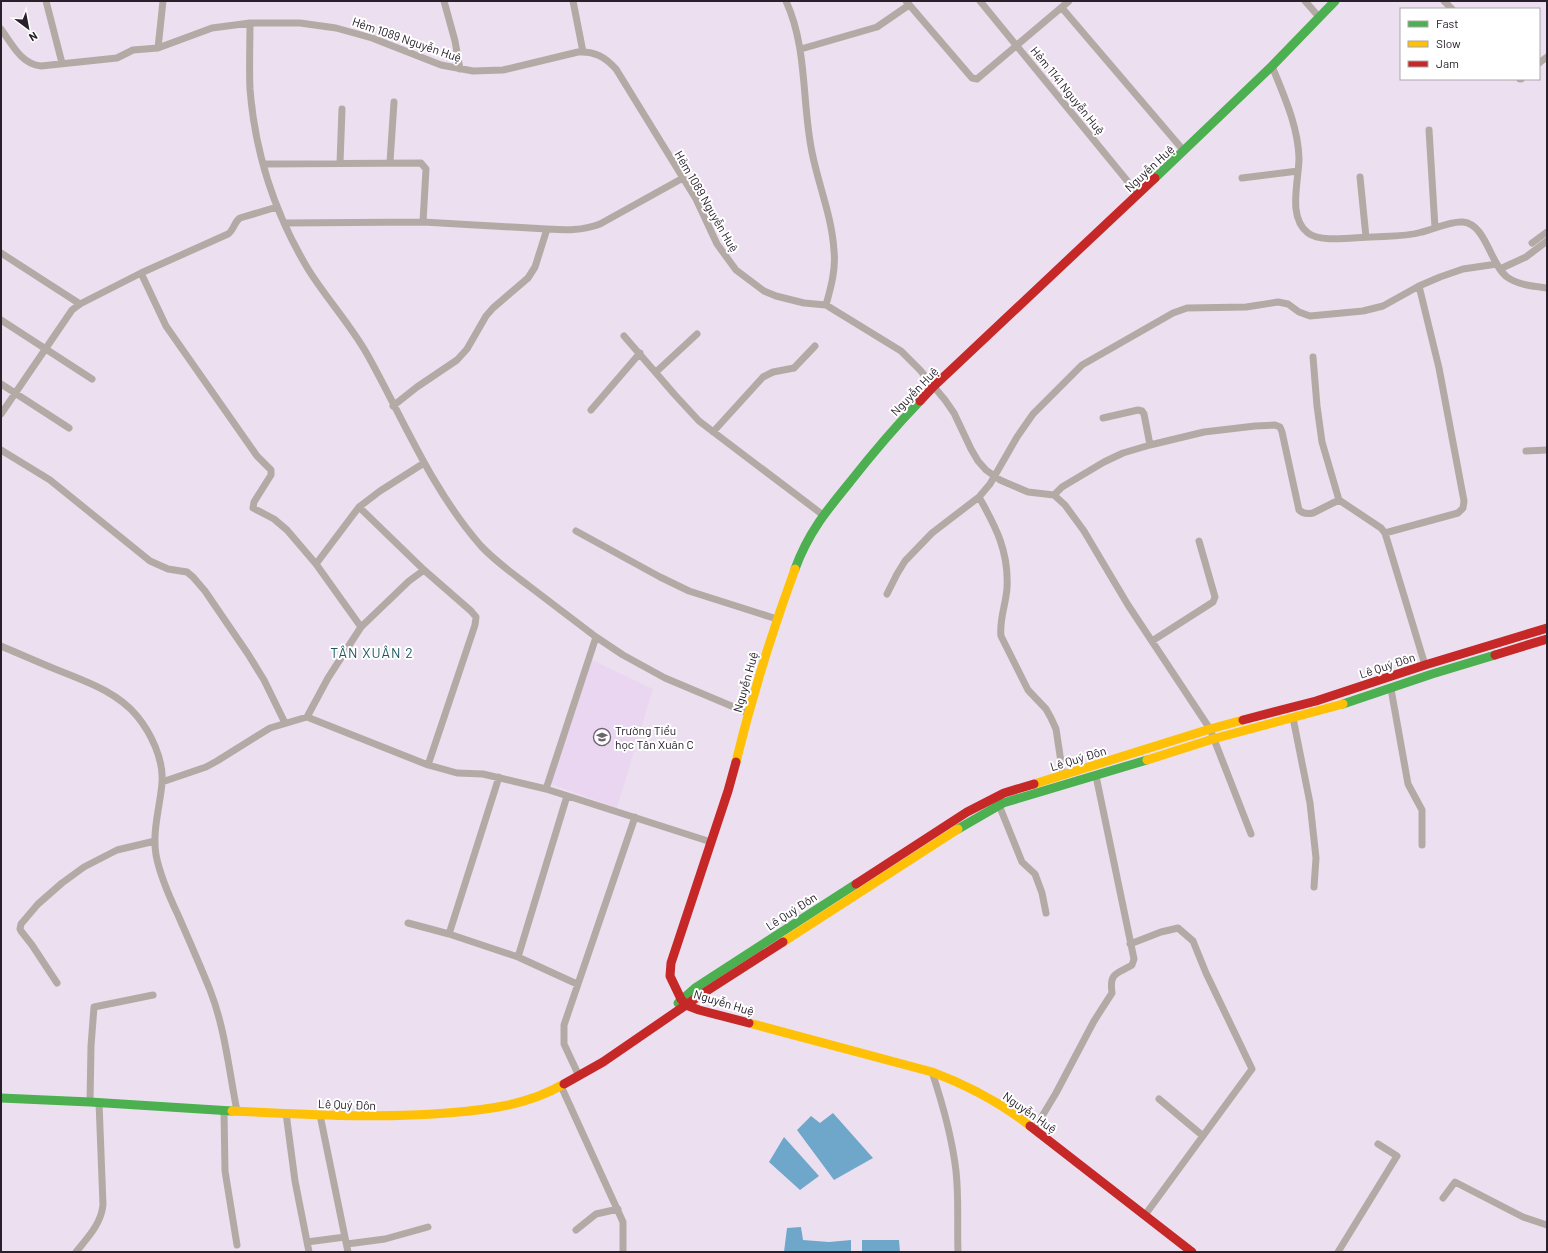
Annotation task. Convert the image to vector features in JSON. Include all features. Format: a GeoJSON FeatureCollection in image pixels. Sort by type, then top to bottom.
{"type":"FeatureCollection","features":[{"type":"Feature","properties":{"kind":"main road","name":"Nguyễn Huệ"},"geometry":{"type":"LineString","coordinates":[[1192,1252],[1010,1110],[954,1080],[932,1072],[818,1042],[802,1036],[698,1010],[683,1002],[670,976],[671,963],[728,790],[748,713],[777,619],[799,558],[809,536],[823,515],[876,449],[934,386],[1184,151],[1272,66],[1335,1]]}},
{"type":"Feature","properties":{"kind":"main road","name":"Lê Quý Đôn"},"geometry":{"type":"LineString","coordinates":[[1,1098],[95,1102],[224,1111],[375,1117],[426,1115],[486,1110],[521,1102],[561,1086],[603,1062],[669,1018],[683,1002],[892,866],[970,810],[990,799],[1004,793],[1210,729],[1316,701],[1425,665],[1547,628]]}},
{"type":"Feature","properties":{"kind":"main road"},"geometry":{"type":"LineString","coordinates":[[1512,639],[1516,649]]}},
{"type":"Feature","properties":{"kind":"main road","name":"Lê Quý Đôn"},"geometry":{"type":"LineString","coordinates":[[892,866],[999,805],[1213,739],[1337,706],[1432,674],[1547,639]]}},
{"type":"Feature","properties":{"kind":"street"},"geometry":{"type":"LineString","coordinates":[[46,1],[62,63]]}},
{"type":"Feature","properties":{"kind":"street"},"geometry":{"type":"LineString","coordinates":[[158,48],[164,1]]}},
{"type":"Feature","properties":{"kind":"street"},"geometry":{"type":"LineString","coordinates":[[444,1],[455,41],[460,69]]}},
{"type":"Feature","properties":{"kind":"street"},"geometry":{"type":"LineString","coordinates":[[573,1],[583,52]]}},
{"type":"Feature","properties":{"kind":"street"},"geometry":{"type":"LineString","coordinates":[[786,1],[796,27],[801,49],[804,91],[811,148],[827,208],[835,252],[831,286],[826,305]]}},
{"type":"Feature","properties":{"kind":"street","name":"Hẻm 1141 Nguyễn Huệ"},"geometry":{"type":"LineString","coordinates":[[980,1],[1138,194]]}},
{"type":"Feature","properties":{"kind":"street"},"geometry":{"type":"LineString","coordinates":[[801,49],[884,23],[908,3],[974,79],[978,79],[1069,1]]}},
{"type":"Feature","properties":{"kind":"street"},"geometry":{"type":"LineString","coordinates":[[1305,1],[1319,17]]}},
{"type":"Feature","properties":{"kind":"street"},"geometry":{"type":"LineString","coordinates":[[1062,8],[1184,151]]}},
{"type":"Feature","properties":{"kind":"street"},"geometry":{"type":"LineString","coordinates":[[250,23],[250,88],[257,144],[277,207],[295,246],[310,271],[366,353],[424,462],[466,528],[482,547],[500,564],[596,637],[623,655],[665,678],[748,713]]}},
{"type":"Feature","properties":{"kind":"street","name":"Hẻm 1089 Nguyễn Huệ"},"geometry":{"type":"LineString","coordinates":[[1,29],[20,55],[28,63],[41,66],[117,58],[133,50],[158,48],[212,28],[250,23],[300,23],[336,28],[378,40],[441,65],[473,71],[503,70],[583,52],[604,57],[616,69],[696,199],[717,244],[736,270],[764,291],[776,296],[804,303],[826,305],[901,351],[934,386],[954,413],[978,461],[994,476],[1028,492],[1054,494]]}},
{"type":"Feature","properties":{"kind":"street"},"geometry":{"type":"LineString","coordinates":[[1272,66],[1293,123],[1297,141],[1298,171],[1296,205],[1297,216],[1304,229],[1316,237],[1366,237],[1409,235],[1463,222],[1474,227],[1483,239],[1498,266],[1507,276],[1520,284],[1547,288]]}},
{"type":"Feature","properties":{"kind":"street"},"geometry":{"type":"LineString","coordinates":[[390,162],[394,102]]}},
{"type":"Feature","properties":{"kind":"street"},"geometry":{"type":"LineString","coordinates":[[340,163],[342,109]]}},
{"type":"Feature","properties":{"kind":"street"},"geometry":{"type":"LineString","coordinates":[[1429,130],[1435,228]]}},
{"type":"Feature","properties":{"kind":"street"},"geometry":{"type":"LineString","coordinates":[[263,164],[418,162],[425,166],[423,222]]}},
{"type":"Feature","properties":{"kind":"street"},"geometry":{"type":"LineString","coordinates":[[1242,178],[1298,171]]}},
{"type":"Feature","properties":{"kind":"street"},"geometry":{"type":"LineString","coordinates":[[1360,177],[1366,237]]}},
{"type":"Feature","properties":{"kind":"street"},"geometry":{"type":"LineString","coordinates":[[284,223],[423,222],[547,229],[588,229],[600,224],[683,178]]}},
{"type":"Feature","properties":{"kind":"street"},"geometry":{"type":"LineString","coordinates":[[1,414],[69,313],[80,304],[141,273],[228,234],[232,231],[237,220],[240,218],[277,207]]}},
{"type":"Feature","properties":{"kind":"street"},"geometry":{"type":"LineString","coordinates":[[393,406],[457,360],[466,349],[486,316],[493,308],[528,278],[535,267],[547,229]]}},
{"type":"Feature","properties":{"kind":"street"},"geometry":{"type":"LineString","coordinates":[[1532,243],[1547,232]]}},
{"type":"Feature","properties":{"kind":"street"},"geometry":{"type":"LineString","coordinates":[[888,594],[897,574],[919,545],[940,526],[980,497],[1033,414],[1082,365],[1180,309],[1194,307],[1246,307],[1278,302],[1288,304],[1299,312],[1310,316],[1363,311],[1383,306],[1419,286],[1463,269],[1498,266],[1526,257],[1547,240]]}},
{"type":"Feature","properties":{"kind":"street"},"geometry":{"type":"LineString","coordinates":[[1,253],[80,304]]}},
{"type":"Feature","properties":{"kind":"street"},"geometry":{"type":"LineString","coordinates":[[141,273],[166,326],[256,456],[271,470],[271,475],[253,505],[254,509],[279,522],[316,564],[361,628]]}},
{"type":"Feature","properties":{"kind":"street"},"geometry":{"type":"LineString","coordinates":[[1385,533],[1458,513],[1463,508],[1464,501],[1437,362],[1419,286]]}},
{"type":"Feature","properties":{"kind":"street"},"geometry":{"type":"LineString","coordinates":[[1,320],[92,379]]}},
{"type":"Feature","properties":{"kind":"street"},"geometry":{"type":"LineString","coordinates":[[656,372],[697,334]]}},
{"type":"Feature","properties":{"kind":"street"},"geometry":{"type":"LineString","coordinates":[[624,336],[689,411],[713,432],[823,515]]}},
{"type":"Feature","properties":{"kind":"street"},"geometry":{"type":"LineString","coordinates":[[713,432],[763,377],[773,372],[794,368],[816,346]]}},
{"type":"Feature","properties":{"kind":"street"},"geometry":{"type":"LineString","coordinates":[[591,410],[640,353]]}},
{"type":"Feature","properties":{"kind":"street"},"geometry":{"type":"LineString","coordinates":[[1313,357],[1322,442],[1339,500],[1382,528],[1385,533],[1425,665]]}},
{"type":"Feature","properties":{"kind":"street"},"geometry":{"type":"LineString","coordinates":[[1,384],[69,428]]}},
{"type":"Feature","properties":{"kind":"street"},"geometry":{"type":"LineString","coordinates":[[1103,418],[1138,410],[1142,411],[1144,414],[1150,445]]}},
{"type":"Feature","properties":{"kind":"street"},"geometry":{"type":"LineString","coordinates":[[1251,834],[1210,729],[1182,689],[1128,605],[1084,531],[1065,505],[1054,494],[1062,486],[1123,453],[1204,432],[1275,425],[1280,427],[1282,432],[1299,510],[1309,514],[1339,500]]}},
{"type":"Feature","properties":{"kind":"street"},"geometry":{"type":"LineString","coordinates":[[1,450],[50,480],[150,561],[163,567],[190,573],[205,591],[248,654],[264,680],[285,723]]}},
{"type":"Feature","properties":{"kind":"street"},"geometry":{"type":"LineString","coordinates":[[1526,451],[1547,450]]}},
{"type":"Feature","properties":{"kind":"street"},"geometry":{"type":"LineString","coordinates":[[316,564],[359,507],[380,491],[424,462]]}},
{"type":"Feature","properties":{"kind":"street"},"geometry":{"type":"LineString","coordinates":[[980,497],[994,522],[1000,537],[1003,551],[1007,587],[1000,628],[1001,636],[1028,690],[1046,709],[1051,718],[1056,730],[1063,775]]}},
{"type":"Feature","properties":{"kind":"street"},"geometry":{"type":"LineString","coordinates":[[359,507],[424,570],[476,617],[476,621],[428,765]]}},
{"type":"Feature","properties":{"kind":"street"},"geometry":{"type":"LineString","coordinates":[[576,531],[660,577],[689,591],[777,619]]}},
{"type":"Feature","properties":{"kind":"street"},"geometry":{"type":"LineString","coordinates":[[1152,641],[1214,602],[1215,596],[1199,541]]}},
{"type":"Feature","properties":{"kind":"street"},"geometry":{"type":"LineString","coordinates":[[307,716],[328,678],[361,628],[409,581],[424,570]]}},
{"type":"Feature","properties":{"kind":"street"},"geometry":{"type":"LineString","coordinates":[[546,789],[596,637]]}},
{"type":"Feature","properties":{"kind":"street"},"geometry":{"type":"LineString","coordinates":[[1,646],[106,691],[130,708],[149,734],[156,750],[162,772],[155,841],[159,866],[166,889],[215,1004],[222,1031],[237,1111]]}},
{"type":"Feature","properties":{"kind":"street"},"geometry":{"type":"LineString","coordinates":[[1391,689],[1408,784],[1422,810],[1422,845]]}},
{"type":"Feature","properties":{"kind":"street"},"geometry":{"type":"LineString","coordinates":[[162,782],[206,767],[228,755],[270,728],[307,716],[428,765],[457,773],[483,774],[499,777],[546,789],[711,842]]}},
{"type":"Feature","properties":{"kind":"street"},"geometry":{"type":"LineString","coordinates":[[1293,718],[1310,803],[1316,858],[1314,887]]}},
{"type":"Feature","properties":{"kind":"street"},"geometry":{"type":"LineString","coordinates":[[1035,1128],[1056,1093],[1094,1022],[1112,993],[1112,978],[1116,973],[1132,965],[1134,959],[1096,776]]}},
{"type":"Feature","properties":{"kind":"street"},"geometry":{"type":"LineString","coordinates":[[449,934],[499,777]]}},
{"type":"Feature","properties":{"kind":"street"},"geometry":{"type":"LineString","coordinates":[[518,957],[567,796]]}},
{"type":"Feature","properties":{"kind":"street"},"geometry":{"type":"LineString","coordinates":[[999,805],[1022,862],[1035,874],[1042,893],[1046,913]]}},
{"type":"Feature","properties":{"kind":"street"},"geometry":{"type":"LineString","coordinates":[[580,1076],[564,1044],[564,1025],[635,817]]}},
{"type":"Feature","properties":{"kind":"street"},"geometry":{"type":"LineString","coordinates":[[57,983],[21,931],[21,924],[38,904],[62,883],[84,867],[117,850],[155,841]]}},
{"type":"Feature","properties":{"kind":"street"},"geometry":{"type":"LineString","coordinates":[[408,924],[449,934],[518,957],[577,984]]}},
{"type":"Feature","properties":{"kind":"street"},"geometry":{"type":"LineString","coordinates":[[1130,944],[1161,932],[1178,928],[1188,935],[1193,941],[1206,973],[1252,1069],[1145,1215]]}},
{"type":"Feature","properties":{"kind":"street"},"geometry":{"type":"LineString","coordinates":[[76,1252],[94,1230],[102,1216],[103,1205],[91,1046],[94,1007],[153,995]]}},
{"type":"Feature","properties":{"kind":"street"},"geometry":{"type":"LineString","coordinates":[[932,1072],[950,1135],[956,1172],[958,1252]]}},
{"type":"Feature","properties":{"kind":"street"},"geometry":{"type":"LineString","coordinates":[[561,1086],[623,1222],[623,1252]]}},
{"type":"Feature","properties":{"kind":"street"},"geometry":{"type":"LineString","coordinates":[[1159,1099],[1203,1136]]}},
{"type":"Feature","properties":{"kind":"street"},"geometry":{"type":"LineString","coordinates":[[224,1111],[226,1172],[237,1245]]}},
{"type":"Feature","properties":{"kind":"street"},"geometry":{"type":"LineString","coordinates":[[286,1113],[295,1182],[309,1252]]}},
{"type":"Feature","properties":{"kind":"street"},"geometry":{"type":"LineString","coordinates":[[320,1115],[347,1245]]}},
{"type":"Feature","properties":{"kind":"street"},"geometry":{"type":"LineString","coordinates":[[1338,1252],[1397,1156],[1378,1144]]}},
{"type":"Feature","properties":{"kind":"street"},"geometry":{"type":"LineString","coordinates":[[1443,1198],[1455,1182],[1523,1217],[1547,1225]]}},
{"type":"Feature","properties":{"kind":"street"},"geometry":{"type":"LineString","coordinates":[[576,1230],[596,1214],[618,1209]]}},
{"type":"Feature","properties":{"kind":"street"},"geometry":{"type":"LineString","coordinates":[[307,1242],[347,1245],[385,1239],[428,1227]]}},
{"type":"Feature","properties":{"kind":"shaded area","name":"Trường Tiểu học Tân Xuân C"},"geometry":{"type":"Polygon","coordinates":[[[592,660],[653,689],[617,808],[550,784],[592,660]]]}},
{"type":"Feature","properties":{"kind":"water"},"geometry":{"type":"Polygon","coordinates":[[[833,1113],[873,1158],[834,1180],[797,1130],[811,1116],[820,1123],[833,1113]]]}},
{"type":"Feature","properties":{"kind":"water"},"geometry":{"type":"Polygon","coordinates":[[[784,1137],[819,1176],[800,1190],[769,1162],[784,1137]]]}},
{"type":"Feature","properties":{"kind":"water"},"geometry":{"type":"Polygon","coordinates":[[[801,1227],[803,1240],[829,1242],[851,1240],[851,1252],[784,1252],[787,1228],[801,1227]]]}},
{"type":"Feature","properties":{"kind":"water"},"geometry":{"type":"Polygon","coordinates":[[[862,1240],[899,1240],[900,1252],[862,1252],[862,1240]]]}},
{"type":"Feature","properties":{"kind":"traffic: fast"},"geometry":{"type":"LineString","coordinates":[[1155,178],[1272,66],[1335,1]]}},
{"type":"Feature","properties":{"kind":"traffic: fast"},"geometry":{"type":"LineString","coordinates":[[795,569],[806,544],[826,512],[875,451],[920,401]]}},
{"type":"Feature","properties":{"kind":"traffic: fast"},"geometry":{"type":"LineString","coordinates":[[1343,704],[1432,674],[1495,655]]}},
{"type":"Feature","properties":{"kind":"traffic: fast"},"geometry":{"type":"LineString","coordinates":[[958,829],[1003,803],[1147,760]]}},
{"type":"Feature","properties":{"kind":"traffic: fast"},"geometry":{"type":"LineString","coordinates":[[678,1003],[695,988],[856,884]]}},
{"type":"Feature","properties":{"kind":"traffic: fast"},"geometry":{"type":"LineString","coordinates":[[1,1098],[232,1111]]}},
{"type":"Feature","properties":{"kind":"traffic: slow"},"geometry":{"type":"LineString","coordinates":[[736,762],[763,664],[795,569]]}},
{"type":"Feature","properties":{"kind":"traffic: slow"},"geometry":{"type":"LineString","coordinates":[[1147,760],[1213,739],[1343,704]]}},
{"type":"Feature","properties":{"kind":"traffic: slow"},"geometry":{"type":"LineString","coordinates":[[1034,784],[1243,720]]}},
{"type":"Feature","properties":{"kind":"traffic: slow"},"geometry":{"type":"LineString","coordinates":[[783,942],[958,829]]}},
{"type":"Feature","properties":{"kind":"traffic: slow"},"geometry":{"type":"LineString","coordinates":[[749,1023],[932,1072],[983,1095],[1030,1126]]}},
{"type":"Feature","properties":{"kind":"traffic: slow"},"geometry":{"type":"LineString","coordinates":[[232,1111],[366,1116],[447,1113],[492,1108],[522,1102],[564,1084]]}},
{"type":"Feature","properties":{"kind":"traffic: jam"},"geometry":{"type":"LineString","coordinates":[[920,401],[934,386],[1155,178]]}},
{"type":"Feature","properties":{"kind":"traffic: jam"},"geometry":{"type":"LineString","coordinates":[[1243,720],[1316,701],[1425,665],[1547,628]]}},
{"type":"Feature","properties":{"kind":"traffic: jam"},"geometry":{"type":"LineString","coordinates":[[1495,655],[1547,639]]}},
{"type":"Feature","properties":{"kind":"traffic: jam"},"geometry":{"type":"LineString","coordinates":[[736,762],[728,791],[671,963],[670,976],[681,999],[686,1005],[699,1010],[749,1023]]}},
{"type":"Feature","properties":{"kind":"traffic: jam"},"geometry":{"type":"LineString","coordinates":[[856,884],[967,812],[1004,793],[1034,784]]}},
{"type":"Feature","properties":{"kind":"traffic: jam"},"geometry":{"type":"LineString","coordinates":[[564,1084],[603,1062],[702,994],[783,942]]}},
{"type":"Feature","properties":{"kind":"traffic: jam"},"geometry":{"type":"LineString","coordinates":[[1030,1126],[1192,1252]]}},
{"type":"Feature","properties":{"kind":"place","name":"Trường Tiểu học Tân Xuân C"},"geometry":{"type":"Point","coordinates":[602,737]}},
{"type":"Feature","properties":{"kind":"district","name":"TÂN XUÂN 2"},"geometry":{"type":"Point","coordinates":[372,652]}}]}
